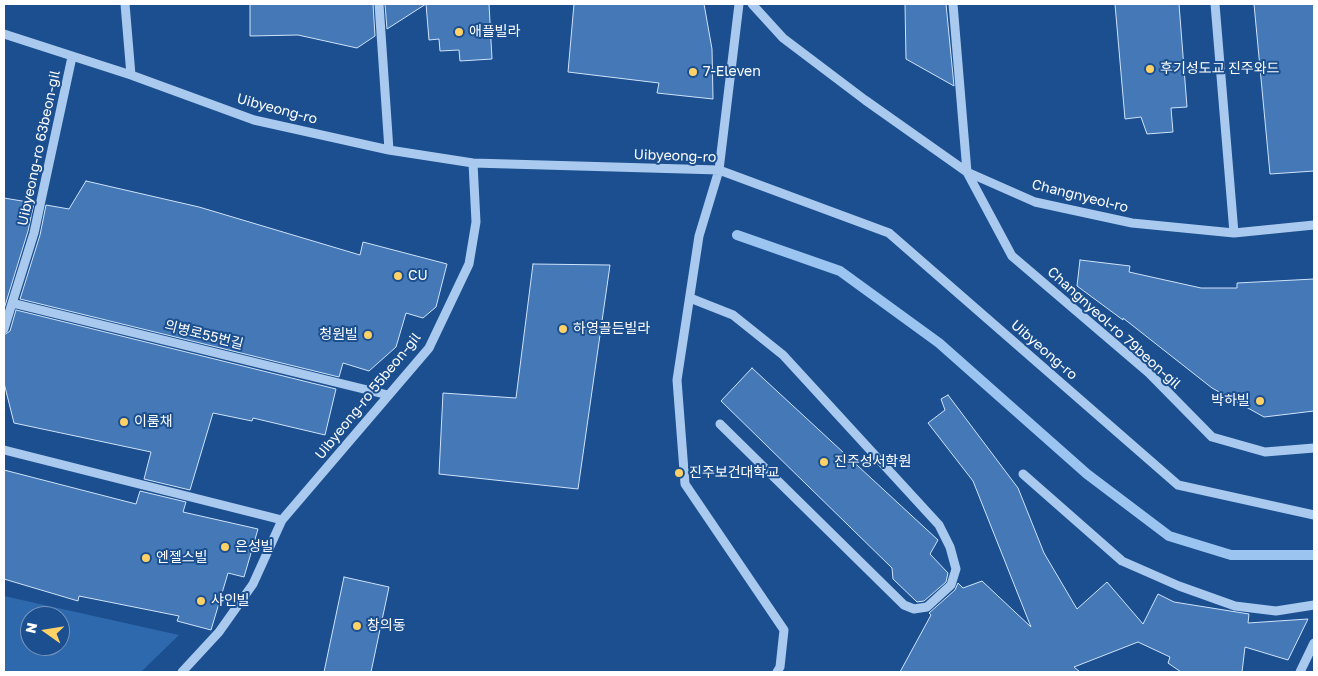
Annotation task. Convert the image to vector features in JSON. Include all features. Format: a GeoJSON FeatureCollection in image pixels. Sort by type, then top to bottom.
{"type":"FeatureCollection","features":[{"type":"Feature","properties":{"kind":"street"},"geometry":{"type":"LineString","coordinates":[[125,4],[131,75]]}},
{"type":"Feature","properties":{"kind":"street"},"geometry":{"type":"LineString","coordinates":[[379,4],[389,150]]}},
{"type":"Feature","properties":{"kind":"street"},"geometry":{"type":"LineString","coordinates":[[739,4],[719,170],[699,236],[677,380],[685,484],[784,630],[780,668],[777,672]]}},
{"type":"Feature","properties":{"kind":"street","name":"Changnyeol-ro"},"geometry":{"type":"LineString","coordinates":[[752,4],[783,38],[865,100],[966,172],[1035,202],[1132,223],[1234,233],[1314,225]]}},
{"type":"Feature","properties":{"kind":"street"},"geometry":{"type":"LineString","coordinates":[[953,4],[966,172]]}},
{"type":"Feature","properties":{"kind":"street"},"geometry":{"type":"LineString","coordinates":[[1215,4],[1234,233]]}},
{"type":"Feature","properties":{"kind":"street","name":"Uibyeong-ro"},"geometry":{"type":"LineString","coordinates":[[4,34],[131,75],[254,120],[389,150],[473,163],[719,170],[890,233],[1178,485],[1314,515]]}},
{"type":"Feature","properties":{"kind":"street","name":"Uibyeong-ro 63beon-gil"},"geometry":{"type":"LineString","coordinates":[[4,330],[34,233],[72,57]]}},
{"type":"Feature","properties":{"kind":"street","name":"Uibyeong-ro 55beon-gil"},"geometry":{"type":"LineString","coordinates":[[182,672],[219,632],[253,584],[282,520],[429,348],[469,264],[476,222],[473,163]]}},
{"type":"Feature","properties":{"kind":"street","name":"Changnyeol-ro 79beon-gil"},"geometry":{"type":"LineString","coordinates":[[966,172],[1012,256],[1149,373],[1212,437],[1265,452],[1314,448]]}},
{"type":"Feature","properties":{"kind":"street"},"geometry":{"type":"LineString","coordinates":[[690,298],[733,315],[783,354],[939,525],[950,547],[956,569],[951,585],[926,607],[914,609],[904,604],[720,424]]}},
{"type":"Feature","properties":{"kind":"street","name":"의병로55번길"},"geometry":{"type":"LineString","coordinates":[[12,303],[388,395]]}},
{"type":"Feature","properties":{"kind":"street"},"geometry":{"type":"LineString","coordinates":[[4,450],[282,520]]}},
{"type":"Feature","properties":{"kind":"street"},"geometry":{"type":"LineString","coordinates":[[1023,474],[1122,561],[1180,586],[1236,606],[1276,611],[1314,605]]}},
{"type":"Feature","properties":{"kind":"street"},"geometry":{"type":"LineString","coordinates":[[1300,672],[1314,644]]}},
{"type":"Feature","properties":{"kind":"shaded area"},"geometry":{"type":"Polygon","coordinates":[[[4,596],[49,606],[20,606],[20,656],[70,656],[70,611],[179,635],[141,672],[4,672],[4,596]]]}},
{"type":"Feature","properties":{"kind":"building"},"geometry":{"type":"Polygon","coordinates":[[[250,4],[373,4],[375,36],[357,48],[298,35],[250,36],[250,4]]]}},
{"type":"Feature","properties":{"kind":"building"},"geometry":{"type":"Polygon","coordinates":[[[385,4],[426,4],[387,29],[385,4]]]}},
{"type":"Feature","properties":{"kind":"building","name":"애플빌라"},"geometry":{"type":"Polygon","coordinates":[[[426,4],[489,4],[492,59],[460,61],[459,50],[440,51],[439,39],[429,40],[426,4]]]}},
{"type":"Feature","properties":{"kind":"building"},"geometry":{"type":"Polygon","coordinates":[[[574,4],[704,4],[712,49],[713,99],[657,93],[659,83],[568,72],[574,4]]]}},
{"type":"Feature","properties":{"kind":"building"},"geometry":{"type":"Polygon","coordinates":[[[905,4],[946,4],[954,86],[906,59],[905,4]]]}},
{"type":"Feature","properties":{"kind":"building"},"geometry":{"type":"Polygon","coordinates":[[[1115,4],[1179,4],[1187,107],[1171,108],[1173,132],[1147,134],[1141,117],[1125,119],[1115,4]]]}},
{"type":"Feature","properties":{"kind":"building"},"geometry":{"type":"Polygon","coordinates":[[[1254,4],[1314,4],[1314,171],[1270,174],[1254,4]]]}},
{"type":"Feature","properties":{"kind":"building"},"geometry":{"type":"Polygon","coordinates":[[[86,181],[199,207],[360,255],[363,242],[447,264],[436,307],[423,318],[406,313],[396,347],[369,371],[343,363],[339,377],[20,299],[40,235],[46,205],[69,209],[86,181]]]}},
{"type":"Feature","properties":{"kind":"building"},"geometry":{"type":"Polygon","coordinates":[[[4,198],[34,203],[28,231],[4,309],[4,198]]]}},
{"type":"Feature","properties":{"kind":"building"},"geometry":{"type":"Polygon","coordinates":[[[1080,260],[1130,266],[1129,272],[1201,288],[1237,288],[1237,283],[1314,279],[1314,411],[1264,417],[1212,388],[1123,318],[1123,320],[1077,286],[1080,260]]]}},
{"type":"Feature","properties":{"kind":"building","name":"하영골든빌라"},"geometry":{"type":"Polygon","coordinates":[[[533,264],[610,265],[578,489],[439,474],[443,393],[516,398],[533,264]]]}},
{"type":"Feature","properties":{"kind":"building"},"geometry":{"type":"Polygon","coordinates":[[[16,310],[336,389],[325,435],[253,418],[252,421],[213,413],[190,490],[144,479],[151,452],[14,423],[4,383],[4,335],[10,331],[16,310]]]}},
{"type":"Feature","properties":{"kind":"building"},"geometry":{"type":"Polygon","coordinates":[[[752,368],[938,540],[930,554],[948,573],[946,582],[924,601],[917,602],[893,579],[892,568],[721,401],[752,368]]]}},
{"type":"Feature","properties":{"kind":"building"},"geometry":{"type":"Polygon","coordinates":[[[948,395],[1018,488],[1044,553],[1077,609],[1107,582],[1143,624],[1158,594],[1174,602],[1249,614],[1248,623],[1308,619],[1288,660],[1245,647],[1242,672],[1181,672],[1168,663],[1170,657],[1138,642],[1074,667],[1080,672],[900,672],[931,615],[929,613],[955,590],[958,583],[963,588],[982,581],[1031,627],[973,481],[928,423],[945,410],[941,399],[948,395]]]}},
{"type":"Feature","properties":{"kind":"building"},"geometry":{"type":"Polygon","coordinates":[[[4,470],[136,504],[140,491],[186,502],[183,512],[258,529],[244,577],[228,573],[211,630],[177,621],[179,616],[79,596],[78,601],[4,579],[4,470]]]}},
{"type":"Feature","properties":{"kind":"building","name":"창의동"},"geometry":{"type":"Polygon","coordinates":[[[344,577],[389,587],[371,672],[324,672],[344,577]]]}},
{"type":"Feature","properties":{"kind":"waterway"},"geometry":{"type":"LineString","coordinates":[[737,235],[840,271],[939,343],[1087,474],[1169,536],[1231,555],[1314,555]]}},
{"type":"Feature","properties":{"kind":"place","name":"애플빌라"},"geometry":{"type":"Point","coordinates":[459,32]}},
{"type":"Feature","properties":{"kind":"place","name":"후기성도교 진주와드"},"geometry":{"type":"Point","coordinates":[1150,69]}},
{"type":"Feature","properties":{"kind":"place","name":"7-Eleven"},"geometry":{"type":"Point","coordinates":[693,72]}},
{"type":"Feature","properties":{"kind":"place","name":"CU"},"geometry":{"type":"Point","coordinates":[398,276]}},
{"type":"Feature","properties":{"kind":"place","name":"하영골든빌라"},"geometry":{"type":"Point","coordinates":[563,329]}},
{"type":"Feature","properties":{"kind":"place","name":"청원빌"},"geometry":{"type":"Point","coordinates":[368,335]}},
{"type":"Feature","properties":{"kind":"place","name":"박하빌"},"geometry":{"type":"Point","coordinates":[1260,401]}},
{"type":"Feature","properties":{"kind":"place","name":"이룸채"},"geometry":{"type":"Point","coordinates":[124,422]}},
{"type":"Feature","properties":{"kind":"place","name":"진주성서학원"},"geometry":{"type":"Point","coordinates":[824,462]}},
{"type":"Feature","properties":{"kind":"place","name":"진주보건대학교"},"geometry":{"type":"Point","coordinates":[679,473]}},
{"type":"Feature","properties":{"kind":"place","name":"은성빌"},"geometry":{"type":"Point","coordinates":[225,547]}},
{"type":"Feature","properties":{"kind":"place","name":"엔젤스빌"},"geometry":{"type":"Point","coordinates":[146,558]}},
{"type":"Feature","properties":{"kind":"place","name":"샤인빌"},"geometry":{"type":"Point","coordinates":[201,601]}},
{"type":"Feature","properties":{"kind":"place","name":"창의동"},"geometry":{"type":"Point","coordinates":[357,626]}}]}
